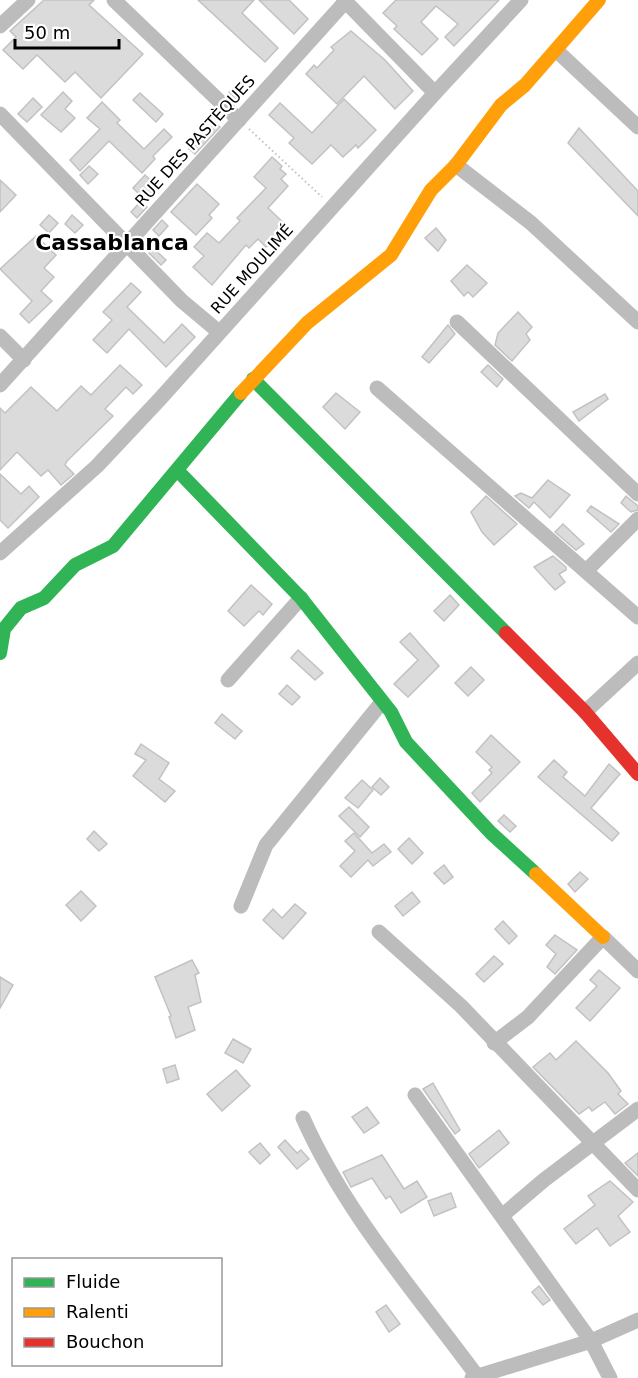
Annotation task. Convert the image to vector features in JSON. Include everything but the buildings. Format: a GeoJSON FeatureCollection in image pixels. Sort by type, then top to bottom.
{"type":"FeatureCollection","features":[{"type":"Feature","properties":{"kind":"street"},"geometry":{"type":"LineString","coordinates":[[0,26],[28,0]]}},
{"type":"Feature","properties":{"kind":"street"},"geometry":{"type":"LineString","coordinates":[[114,0],[239,120]]}},
{"type":"Feature","properties":{"kind":"street","name":"RUE MOULIMÉ"},"geometry":{"type":"LineString","coordinates":[[0,552],[97,466],[521,0]]}},
{"type":"Feature","properties":{"kind":"street"},"geometry":{"type":"LineString","coordinates":[[0,653],[4,629],[21,608],[44,598],[75,565],[113,546],[253,379],[307,323],[391,255],[430,190],[456,165],[501,105],[525,86],[599,0]]}},
{"type":"Feature","properties":{"kind":"street"},"geometry":{"type":"LineString","coordinates":[[345,1],[435,93]]}},
{"type":"Feature","properties":{"kind":"street","name":"RUE DES PASTÈQUES"},"geometry":{"type":"LineString","coordinates":[[0,385],[345,1]]}},
{"type":"Feature","properties":{"kind":"street"},"geometry":{"type":"LineString","coordinates":[[557,51],[638,127]]}},
{"type":"Feature","properties":{"kind":"street"},"geometry":{"type":"LineString","coordinates":[[0,114],[182,301],[219,332]]}},
{"type":"Feature","properties":{"kind":"street"},"geometry":{"type":"LineString","coordinates":[[456,165],[531,223],[638,322]]}},
{"type":"Feature","properties":{"kind":"street"},"geometry":{"type":"LineString","coordinates":[[457,322],[638,494]]}},
{"type":"Feature","properties":{"kind":"street"},"geometry":{"type":"LineString","coordinates":[[0,336],[24,360]]}},
{"type":"Feature","properties":{"kind":"street"},"geometry":{"type":"LineString","coordinates":[[253,379],[585,712],[638,774]]}},
{"type":"Feature","properties":{"kind":"street"},"geometry":{"type":"LineString","coordinates":[[377,388],[638,617]]}},
{"type":"Feature","properties":{"kind":"street"},"geometry":{"type":"LineString","coordinates":[[178,471],[301,598],[391,712],[406,742],[491,833],[638,971]]}},
{"type":"Feature","properties":{"kind":"street"},"geometry":{"type":"LineString","coordinates":[[586,571],[638,519]]}},
{"type":"Feature","properties":{"kind":"street"},"geometry":{"type":"LineString","coordinates":[[228,680],[301,598]]}},
{"type":"Feature","properties":{"kind":"street"},"geometry":{"type":"LineString","coordinates":[[585,712],[638,663]]}},
{"type":"Feature","properties":{"kind":"street"},"geometry":{"type":"LineString","coordinates":[[241,906],[266,845],[382,702]]}},
{"type":"Feature","properties":{"kind":"street"},"geometry":{"type":"LineString","coordinates":[[379,932],[426,973],[638,1190]]}},
{"type":"Feature","properties":{"kind":"street"},"geometry":{"type":"LineString","coordinates":[[494,1043],[528,1017],[603,937]]}},
{"type":"Feature","properties":{"kind":"street"},"geometry":{"type":"LineString","coordinates":[[415,1095],[591,1341],[610,1378]]}},
{"type":"Feature","properties":{"kind":"street"},"geometry":{"type":"LineString","coordinates":[[503,1215],[593,1142],[638,1109]]}},
{"type":"Feature","properties":{"kind":"street"},"geometry":{"type":"LineString","coordinates":[[303,1118],[321,1158],[350,1204],[475,1377],[591,1341],[638,1320]]}},
{"type":"Feature","properties":{"kind":"path"},"geometry":{"type":"LineString","coordinates":[[239,120],[332,207]]}},
{"type":"Feature","properties":{"kind":"traffic: fast"},"geometry":{"type":"LineString","coordinates":[[253,379],[506,633]]}},
{"type":"Feature","properties":{"kind":"traffic: fast"},"geometry":{"type":"LineString","coordinates":[[0,653],[4,629],[21,608],[44,598],[75,565],[113,546],[241,393]]}},
{"type":"Feature","properties":{"kind":"traffic: fast"},"geometry":{"type":"LineString","coordinates":[[178,471],[301,598],[391,712],[406,742],[491,833],[536,874]]}},
{"type":"Feature","properties":{"kind":"traffic: slow"},"geometry":{"type":"LineString","coordinates":[[241,393],[307,323],[391,255],[431,190],[456,165],[501,105],[525,85],[599,0]]}},
{"type":"Feature","properties":{"kind":"traffic: slow"},"geometry":{"type":"LineString","coordinates":[[536,874],[603,937]]}},
{"type":"Feature","properties":{"kind":"traffic: jam"},"geometry":{"type":"LineString","coordinates":[[506,633],[585,712],[638,774]]}},
{"type":"Feature","properties":{"kind":"district","name":"Cassablanca"},"geometry":{"type":"Point","coordinates":[112,242]}}]}
